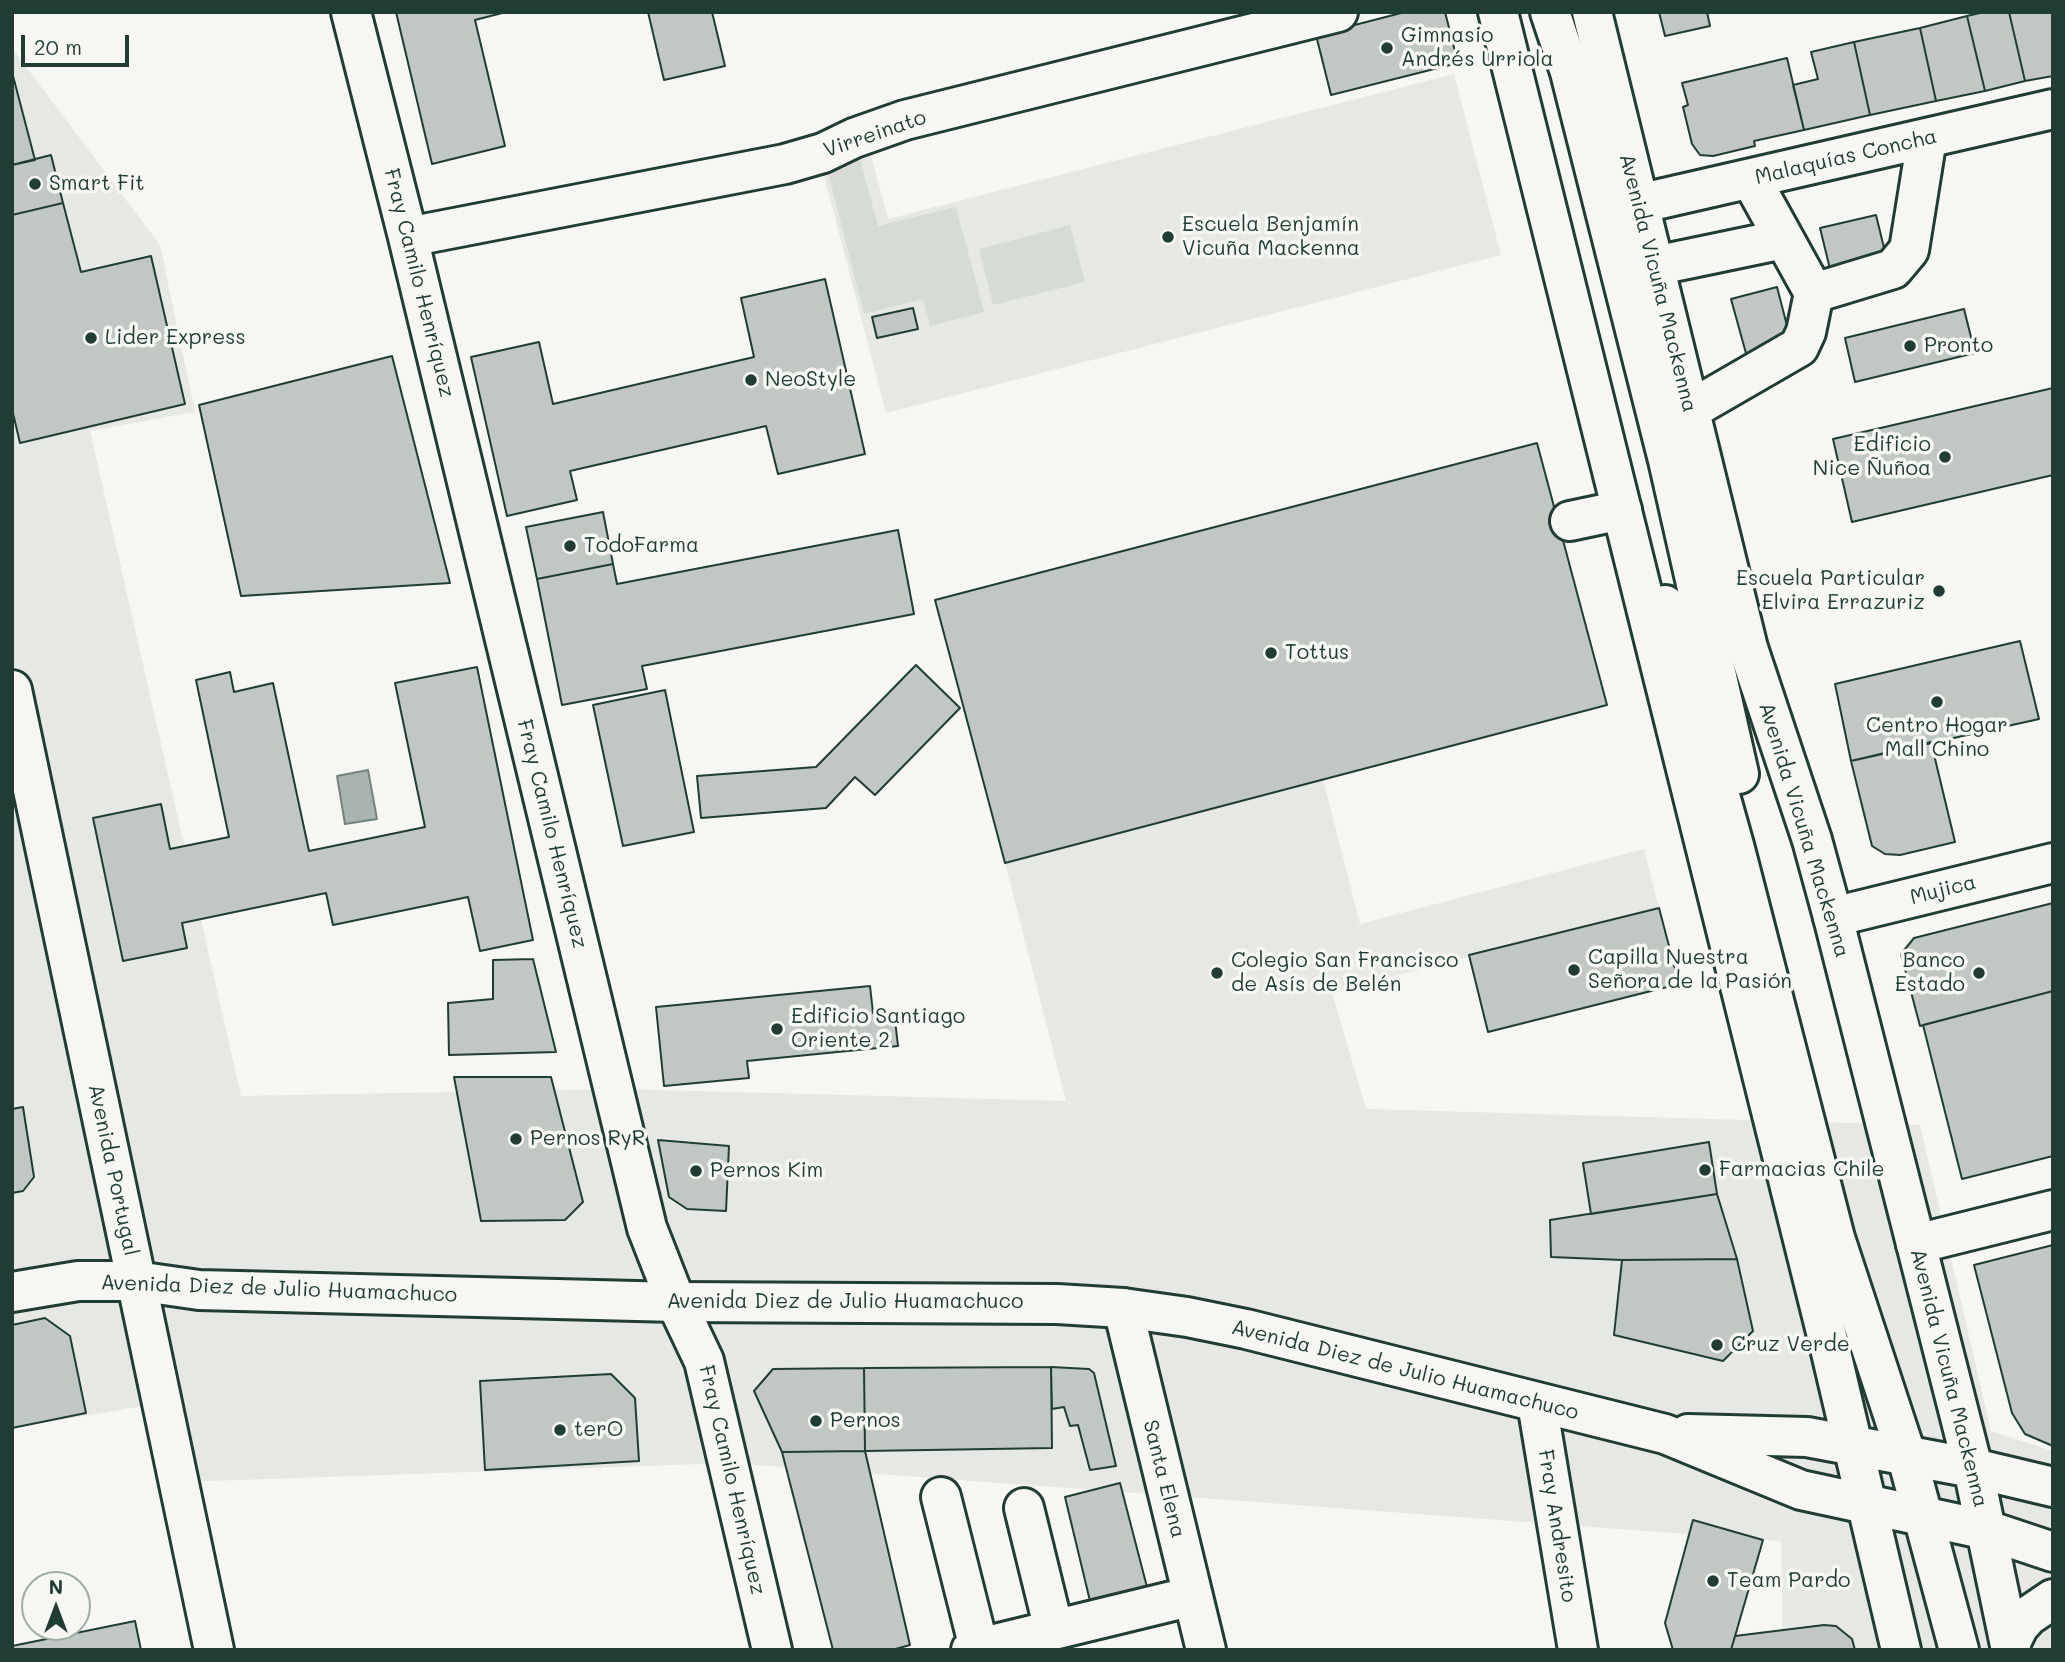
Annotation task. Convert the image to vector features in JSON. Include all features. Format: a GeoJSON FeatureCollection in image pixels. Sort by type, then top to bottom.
{"type":"FeatureCollection","features":[{"type":"Feature","properties":{"kind":"main road","name":"Fray Camilo Henríquez"},"geometry":{"type":"LineString","coordinates":[[351,12],[408,237],[647,1228],[676,1302],[705,1361],[772,1650]]}},
{"type":"Feature","properties":{"kind":"main road","name":"Virreinato"},"geometry":{"type":"LineString","coordinates":[[408,237],[785,164],[823,153],[854,138],[905,120],[1338,12]]}},
{"type":"Feature","properties":{"kind":"main road"},"geometry":{"type":"LineString","coordinates":[[1499,12],[1854,1446],[1900,1650]]}},
{"type":"Feature","properties":{"kind":"main road"},"geometry":{"type":"LineString","coordinates":[[1517,12],[1674,644],[1717,782],[1835,1238],[1918,1459]]}},
{"type":"Feature","properties":{"kind":"main road"},"geometry":{"type":"LineString","coordinates":[[1550,12],[1570,72],[1668,460],[1745,798],[1826,1123],[1865,1259],[1900,1363],[1959,1650]]}},
{"type":"Feature","properties":{"kind":"main road","name":"Avenida Vicuña Mackenna"},"geometry":{"type":"LineString","coordinates":[[1592,12],[1748,648],[1812,840],[1973,1468],[1987,1530],[2001,1648]]}},
{"type":"Feature","properties":{"kind":"main road","name":"Malaquías Concha"},"geometry":{"type":"LineString","coordinates":[[1639,204],[2053,109]]}},
{"type":"Feature","properties":{"kind":"main road"},"geometry":{"type":"LineString","coordinates":[[1814,293],[1894,269],[1909,250],[1927,138]]}},
{"type":"Feature","properties":{"kind":"main road"},"geometry":{"type":"LineString","coordinates":[[1690,410],[1800,346],[1806,332],[1814,293],[1751,178]]}},
{"type":"Feature","properties":{"kind":"main road"},"geometry":{"type":"LineString","coordinates":[[1654,266],[1784,239]]}},
{"type":"Feature","properties":{"kind":"main road"},"geometry":{"type":"LineString","coordinates":[[1570,521],[1622,510]]}},
{"type":"Feature","properties":{"kind":"main road"},"geometry":{"type":"LineString","coordinates":[[1674,644],[1689,785]]}},
{"type":"Feature","properties":{"kind":"main road","name":"Avenida Portugal"},"geometry":{"type":"LineString","coordinates":[[12,690],[214,1650]]}},
{"type":"Feature","properties":{"kind":"main road","name":"Mujica"},"geometry":{"type":"LineString","coordinates":[[1833,917],[2053,863]]}},
{"type":"Feature","properties":{"kind":"main road"},"geometry":{"type":"LineString","coordinates":[[1916,1244],[2053,1210]]}},
{"type":"Feature","properties":{"kind":"main road","name":"Avenida Diez de Julio Huamachuco"},"geometry":{"type":"LineString","coordinates":[[12,1292],[78,1281],[136,1281],[199,1290],[676,1302],[992,1302],[1123,1308],[1246,1329],[1665,1434],[1801,1490],[1987,1530],[2053,1552]]}},
{"type":"Feature","properties":{"kind":"main road","name":"Santa Elena"},"geometry":{"type":"LineString","coordinates":[[1123,1308],[1206,1650]]}},
{"type":"Feature","properties":{"kind":"main road","name":"Fray Andresito"},"geometry":{"type":"LineString","coordinates":[[1537,1403],[1578,1650]]}},
{"type":"Feature","properties":{"kind":"main road","name":"Avenida Diez de Julio Huamachuco"},"geometry":{"type":"LineString","coordinates":[[1665,1434],[1808,1437],[1973,1468],[2053,1487]]}},
{"type":"Feature","properties":{"kind":"main road"},"geometry":{"type":"LineString","coordinates":[[941,1497],[975,1649],[1193,1596]]}},
{"type":"Feature","properties":{"kind":"main road"},"geometry":{"type":"LineString","coordinates":[[1024,1508],[1054,1630]]}},
{"type":"Feature","properties":{"kind":"main road"},"geometry":{"type":"LineString","coordinates":[[1934,1518],[2001,1648],[2028,1616],[2053,1598]]}},
{"type":"Feature","properties":{"kind":"shaded area"},"geometry":{"type":"Polygon","coordinates":[[[12,48],[160,245],[195,412],[90,431],[241,1096],[622,1089],[1066,1101],[1005,863],[1323,779],[1360,924],[1644,849],[1659,908],[1332,992],[1366,1109],[1920,1125],[1991,1431],[2053,1451],[2053,1650],[1783,1650],[1781,1541],[731,1463],[180,1482],[161,1403],[12,1428],[12,48]]]}},
{"type":"Feature","properties":{"kind":"shaded area","name":"Escuela Benjamín Vicuña Mackenna"},"geometry":{"type":"Polygon","coordinates":[[[1454,74],[1501,255],[886,413],[821,164],[870,151],[888,219],[1454,74]]]}},
{"type":"Feature","properties":{"kind":"shaded area"},"geometry":{"type":"Polygon","coordinates":[[[859,156],[878,226],[956,207],[984,312],[930,326],[923,299],[864,314],[826,164],[859,156]]]}},
{"type":"Feature","properties":{"kind":"shaded area"},"geometry":{"type":"Polygon","coordinates":[[[1070,225],[1085,282],[993,305],[979,249],[1070,225]]]}},
{"type":"Feature","properties":{"kind":"shaded area"},"geometry":{"type":"Polygon","coordinates":[[[368,770],[377,819],[345,824],[337,776],[368,770]]]}},
{"type":"Feature","properties":{"kind":"building"},"geometry":{"type":"Polygon","coordinates":[[[396,12],[506,12],[475,20],[505,146],[432,164],[396,12]]]}},
{"type":"Feature","properties":{"kind":"building"},"geometry":{"type":"Polygon","coordinates":[[[648,12],[712,12],[725,66],[664,80],[648,12]]]}},
{"type":"Feature","properties":{"kind":"building"},"geometry":{"type":"Polygon","coordinates":[[[1405,12],[1445,12],[1458,63],[1331,95],[1316,35],[1405,12]]]}},
{"type":"Feature","properties":{"kind":"building"},"geometry":{"type":"Polygon","coordinates":[[[1659,12],[1707,12],[1710,26],[1665,36],[1659,12]]]}},
{"type":"Feature","properties":{"kind":"building"},"geometry":{"type":"Polygon","coordinates":[[[1984,12],[2009,12],[2025,81],[1985,91],[1967,16],[1984,12]]]}},
{"type":"Feature","properties":{"kind":"building"},"geometry":{"type":"Polygon","coordinates":[[[2009,12],[2053,12],[2053,76],[2025,81],[2009,12]]]}},
{"type":"Feature","properties":{"kind":"building"},"geometry":{"type":"Polygon","coordinates":[[[1967,16],[1985,91],[1936,101],[1920,28],[1967,16]]]}},
{"type":"Feature","properties":{"kind":"building"},"geometry":{"type":"Polygon","coordinates":[[[1920,28],[1936,101],[1870,115],[1854,42],[1920,28]]]}},
{"type":"Feature","properties":{"kind":"building"},"geometry":{"type":"Polygon","coordinates":[[[1854,42],[1870,115],[1804,130],[1793,85],[1818,79],[1811,52],[1854,42]]]}},
{"type":"Feature","properties":{"kind":"building"},"geometry":{"type":"Polygon","coordinates":[[[1787,58],[1804,130],[1754,141],[1755,146],[1713,156],[1700,155],[1692,144],[1683,107],[1688,105],[1682,83],[1787,58]]]}},
{"type":"Feature","properties":{"kind":"building"},"geometry":{"type":"Polygon","coordinates":[[[12,72],[35,160],[12,165],[12,72]]]}},
{"type":"Feature","properties":{"kind":"building","name":"Smart Fit"},"geometry":{"type":"Polygon","coordinates":[[[51,155],[63,203],[12,215],[12,165],[51,155]]]}},
{"type":"Feature","properties":{"kind":"building","name":"Lider Express"},"geometry":{"type":"Polygon","coordinates":[[[63,203],[81,272],[151,256],[185,404],[20,443],[12,409],[12,215],[63,203]]]}},
{"type":"Feature","properties":{"kind":"building"},"geometry":{"type":"Polygon","coordinates":[[[1876,215],[1887,260],[1831,273],[1820,228],[1876,215]]]}},
{"type":"Feature","properties":{"kind":"building","name":"NeoStyle"},"geometry":{"type":"Polygon","coordinates":[[[825,279],[865,454],[778,474],[766,426],[570,471],[577,500],[507,516],[471,357],[539,342],[553,404],[754,357],[741,298],[825,279]]]}},
{"type":"Feature","properties":{"kind":"building"},"geometry":{"type":"Polygon","coordinates":[[[1777,287],[1792,345],[1747,357],[1731,299],[1777,287]]]}},
{"type":"Feature","properties":{"kind":"building"},"geometry":{"type":"Polygon","coordinates":[[[913,308],[918,329],[877,338],[872,317],[913,308]]]}},
{"type":"Feature","properties":{"kind":"building","name":"Pronto"},"geometry":{"type":"Polygon","coordinates":[[[1964,309],[1975,353],[1855,382],[1845,338],[1964,309]]]}},
{"type":"Feature","properties":{"kind":"building"},"geometry":{"type":"Polygon","coordinates":[[[392,356],[450,583],[241,596],[199,405],[392,356]]]}},
{"type":"Feature","properties":{"kind":"building","name":"Edificio Nice Ñuñoa"},"geometry":{"type":"Polygon","coordinates":[[[2053,388],[2053,475],[1852,522],[1833,439],[2053,388]]]}},
{"type":"Feature","properties":{"kind":"building","name":"Tottus"},"geometry":{"type":"Polygon","coordinates":[[[1537,443],[1607,705],[1005,863],[935,600],[1537,443]]]}},
{"type":"Feature","properties":{"kind":"building","name":"TodoFarma"},"geometry":{"type":"Polygon","coordinates":[[[603,512],[613,564],[537,579],[526,527],[603,512]]]}},
{"type":"Feature","properties":{"kind":"building"},"geometry":{"type":"Polygon","coordinates":[[[898,530],[914,614],[642,666],[647,689],[562,705],[537,579],[613,564],[617,584],[898,530]]]}},
{"type":"Feature","properties":{"kind":"building","name":"Centro Hogar Mall Chino"},"geometry":{"type":"Polygon","coordinates":[[[2020,641],[2039,719],[1851,761],[1835,684],[2020,641]]]}},
{"type":"Feature","properties":{"kind":"building"},"geometry":{"type":"Polygon","coordinates":[[[916,665],[960,708],[875,795],[855,777],[826,808],[701,818],[697,776],[816,767],[916,665]]]}},
{"type":"Feature","properties":{"kind":"building"},"geometry":{"type":"Polygon","coordinates":[[[477,667],[533,940],[480,951],[468,897],[333,925],[326,893],[182,923],[187,948],[123,961],[93,818],[161,804],[170,849],[229,837],[196,680],[230,672],[234,692],[273,683],[309,851],[425,827],[395,683],[477,667]]]}},
{"type":"Feature","properties":{"kind":"building"},"geometry":{"type":"Polygon","coordinates":[[[665,690],[694,832],[623,846],[593,705],[665,690]]]}},
{"type":"Feature","properties":{"kind":"building"},"geometry":{"type":"Polygon","coordinates":[[[1931,742],[1955,842],[1900,855],[1885,854],[1872,846],[1851,761],[1931,742]]]}},
{"type":"Feature","properties":{"kind":"building","name":"Banco Estado"},"geometry":{"type":"Polygon","coordinates":[[[2053,903],[2053,991],[1920,1026],[1901,954],[1914,938],[2053,903]]]}},
{"type":"Feature","properties":{"kind":"building","name":"Capilla Nuestra Señora de la Pasión"},"geometry":{"type":"Polygon","coordinates":[[[1659,908],[1679,984],[1488,1032],[1469,955],[1659,908]]]}},
{"type":"Feature","properties":{"kind":"building"},"geometry":{"type":"Polygon","coordinates":[[[533,959],[556,1052],[449,1055],[448,1003],[493,999],[493,960],[533,959]]]}},
{"type":"Feature","properties":{"kind":"building","name":"Edificio Santiago Oriente 2"},"geometry":{"type":"Polygon","coordinates":[[[870,986],[873,1013],[894,1011],[898,1046],[747,1061],[749,1078],[664,1086],[656,1007],[870,986]]]}},
{"type":"Feature","properties":{"kind":"building"},"geometry":{"type":"Polygon","coordinates":[[[2053,991],[2053,1156],[1962,1179],[1923,1025],[2053,991]]]}},
{"type":"Feature","properties":{"kind":"building","name":"Pernos RyR"},"geometry":{"type":"Polygon","coordinates":[[[454,1077],[551,1077],[583,1202],[565,1220],[481,1221],[454,1077]]]}},
{"type":"Feature","properties":{"kind":"building"},"geometry":{"type":"Polygon","coordinates":[[[23,1107],[34,1177],[23,1191],[12,1193],[12,1109],[23,1107]]]}},
{"type":"Feature","properties":{"kind":"building","name":"Pernos Kim"},"geometry":{"type":"Polygon","coordinates":[[[658,1140],[729,1146],[726,1211],[687,1209],[669,1197],[658,1140]]]}},
{"type":"Feature","properties":{"kind":"building"},"geometry":{"type":"Polygon","coordinates":[[[1709,1142],[1717,1194],[1591,1214],[1583,1163],[1709,1142]]]}},
{"type":"Feature","properties":{"kind":"building"},"geometry":{"type":"Polygon","coordinates":[[[1717,1194],[1737,1259],[1622,1260],[1551,1257],[1550,1220],[1717,1194]]]}},
{"type":"Feature","properties":{"kind":"building"},"geometry":{"type":"Polygon","coordinates":[[[2053,1245],[2053,1446],[2025,1434],[2012,1413],[1974,1265],[2053,1245]]]}},
{"type":"Feature","properties":{"kind":"building"},"geometry":{"type":"Polygon","coordinates":[[[1737,1259],[1753,1331],[1723,1361],[1614,1335],[1622,1260],[1737,1259]]]}},
{"type":"Feature","properties":{"kind":"building"},"geometry":{"type":"Polygon","coordinates":[[[45,1318],[70,1336],[86,1413],[12,1428],[12,1325],[45,1318]]]}},
{"type":"Feature","properties":{"kind":"building"},"geometry":{"type":"Polygon","coordinates":[[[1051,1367],[1052,1448],[865,1451],[864,1368],[1051,1367]]]}},
{"type":"Feature","properties":{"kind":"building"},"geometry":{"type":"Polygon","coordinates":[[[1051,1367],[1089,1369],[1094,1373],[1116,1466],[1090,1470],[1078,1425],[1070,1426],[1064,1407],[1052,1409],[1051,1367]]]}},
{"type":"Feature","properties":{"kind":"building","name":"Pernos"},"geometry":{"type":"Polygon","coordinates":[[[864,1368],[865,1451],[782,1452],[754,1391],[773,1369],[864,1368]]]}},
{"type":"Feature","properties":{"kind":"building","name":"terO"},"geometry":{"type":"Polygon","coordinates":[[[611,1374],[635,1398],[639,1461],[485,1470],[480,1381],[611,1374]]]}},
{"type":"Feature","properties":{"kind":"building"},"geometry":{"type":"Polygon","coordinates":[[[865,1451],[910,1645],[892,1650],[833,1650],[782,1452],[865,1451]]]}},
{"type":"Feature","properties":{"kind":"building"},"geometry":{"type":"Polygon","coordinates":[[[1120,1483],[1147,1587],[1090,1601],[1065,1497],[1120,1483]]]}},
{"type":"Feature","properties":{"kind":"building","name":"Team Pardo"},"geometry":{"type":"Polygon","coordinates":[[[1693,1520],[1763,1540],[1731,1650],[1673,1650],[1665,1623],[1693,1520]]]}},
{"type":"Feature","properties":{"kind":"building"},"geometry":{"type":"Polygon","coordinates":[[[135,1621],[141,1650],[12,1650],[12,1646],[37,1641],[91,1641],[91,1630],[135,1621]]]}},
{"type":"Feature","properties":{"kind":"building"},"geometry":{"type":"Polygon","coordinates":[[[1824,1625],[1836,1626],[1852,1639],[1855,1650],[1731,1650],[1735,1636],[1824,1625]]]}},
{"type":"Feature","properties":{"kind":"place","name":"Gimnasio Andrés Urriola"},"geometry":{"type":"Point","coordinates":[1387,48]}},
{"type":"Feature","properties":{"kind":"place","name":"Smart Fit"},"geometry":{"type":"Point","coordinates":[35,184]}},
{"type":"Feature","properties":{"kind":"place","name":"Escuela Benjamín Vicuña Mackenna"},"geometry":{"type":"Point","coordinates":[1168,237]}},
{"type":"Feature","properties":{"kind":"place","name":"Lider Express"},"geometry":{"type":"Point","coordinates":[91,338]}},
{"type":"Feature","properties":{"kind":"place","name":"Pronto"},"geometry":{"type":"Point","coordinates":[1910,346]}},
{"type":"Feature","properties":{"kind":"place","name":"NeoStyle"},"geometry":{"type":"Point","coordinates":[751,380]}},
{"type":"Feature","properties":{"kind":"place","name":"Edificio Nice Ñuñoa"},"geometry":{"type":"Point","coordinates":[1945,457]}},
{"type":"Feature","properties":{"kind":"place","name":"TodoFarma"},"geometry":{"type":"Point","coordinates":[570,546]}},
{"type":"Feature","properties":{"kind":"place","name":"Escuela Particular Elvira Errazuriz"},"geometry":{"type":"Point","coordinates":[1939,591]}},
{"type":"Feature","properties":{"kind":"place","name":"Tottus"},"geometry":{"type":"Point","coordinates":[1271,653]}},
{"type":"Feature","properties":{"kind":"place","name":"Centro Hogar Mall Chino"},"geometry":{"type":"Point","coordinates":[1937,702]}},
{"type":"Feature","properties":{"kind":"place","name":"Capilla Nuestra Señora de la Pasión"},"geometry":{"type":"Point","coordinates":[1574,970]}},
{"type":"Feature","properties":{"kind":"place","name":"Colegio San Francisco de Asís de Belén"},"geometry":{"type":"Point","coordinates":[1217,973]}},
{"type":"Feature","properties":{"kind":"place","name":"Banco Estado"},"geometry":{"type":"Point","coordinates":[1979,973]}},
{"type":"Feature","properties":{"kind":"place","name":"Edificio Santiago Oriente 2"},"geometry":{"type":"Point","coordinates":[777,1029]}},
{"type":"Feature","properties":{"kind":"place","name":"Pernos RyR"},"geometry":{"type":"Point","coordinates":[516,1139]}},
{"type":"Feature","properties":{"kind":"place","name":"Farmacias Chile"},"geometry":{"type":"Point","coordinates":[1705,1170]}},
{"type":"Feature","properties":{"kind":"place","name":"Pernos Kim"},"geometry":{"type":"Point","coordinates":[696,1171]}},
{"type":"Feature","properties":{"kind":"place","name":"Cruz Verde"},"geometry":{"type":"Point","coordinates":[1717,1345]}},
{"type":"Feature","properties":{"kind":"place","name":"Pernos"},"geometry":{"type":"Point","coordinates":[816,1421]}},
{"type":"Feature","properties":{"kind":"place","name":"terO"},"geometry":{"type":"Point","coordinates":[560,1430]}},
{"type":"Feature","properties":{"kind":"place","name":"Team Pardo"},"geometry":{"type":"Point","coordinates":[1713,1581]}}]}
